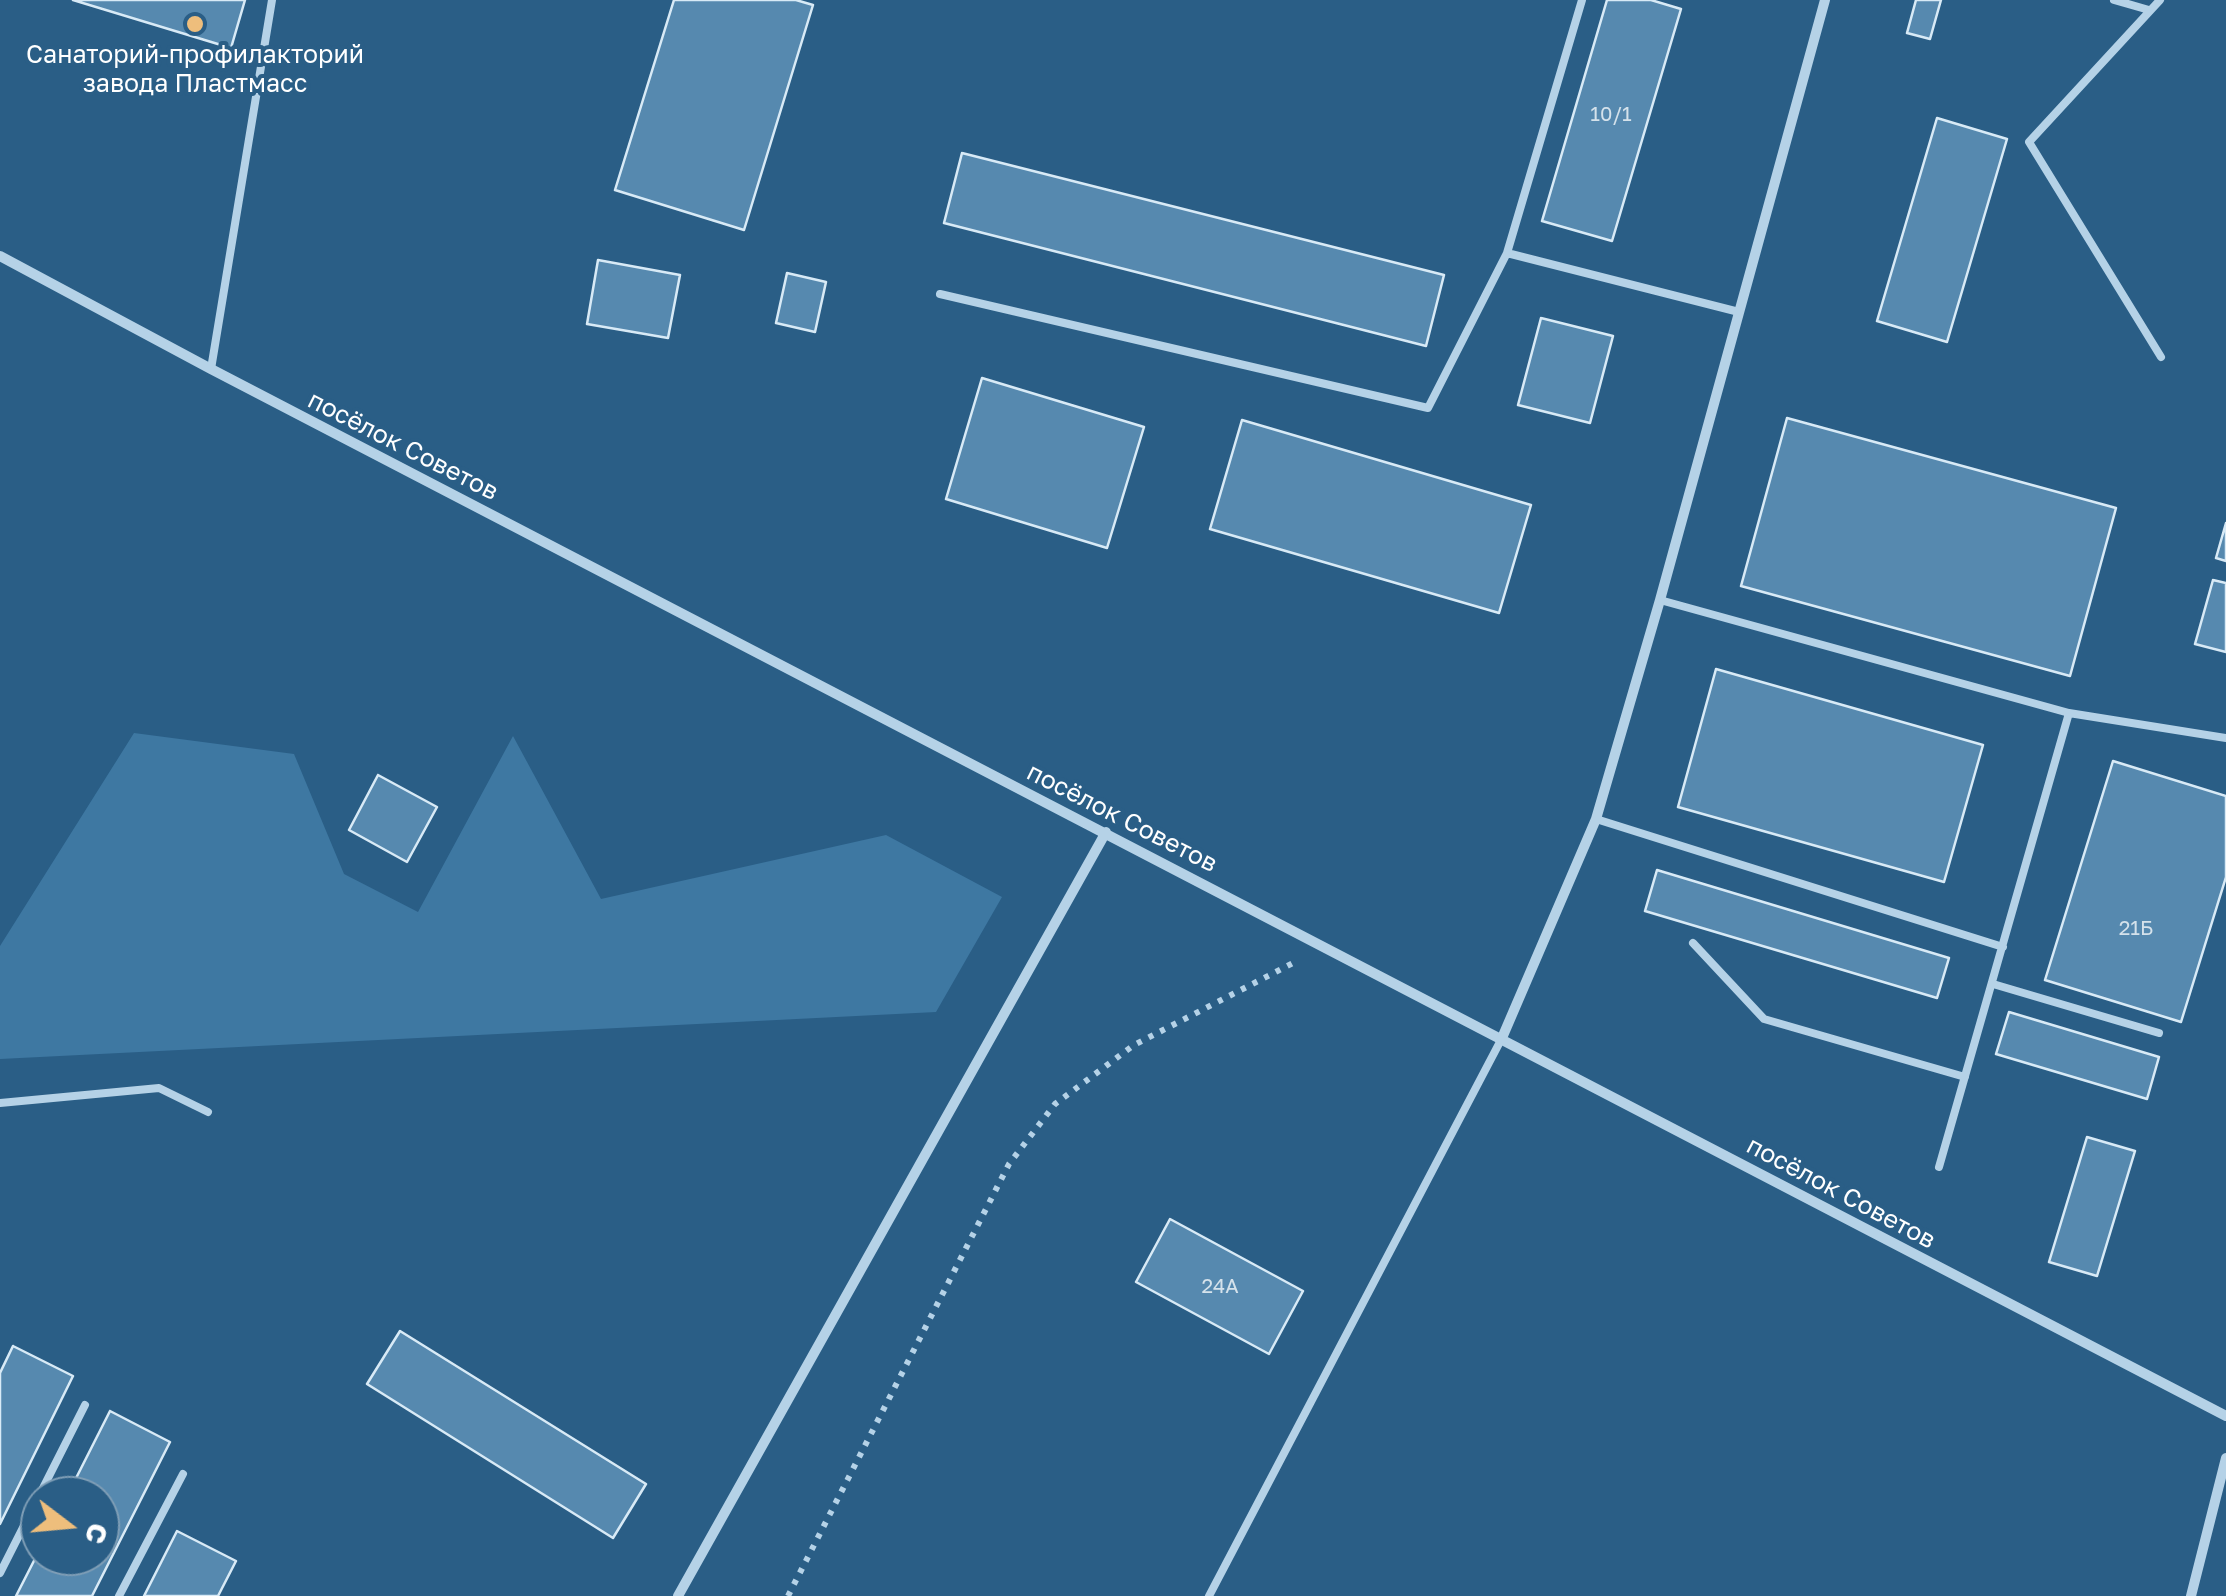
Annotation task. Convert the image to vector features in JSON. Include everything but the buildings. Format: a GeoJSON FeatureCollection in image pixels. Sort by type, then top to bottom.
{"type":"FeatureCollection","features":[{"type":"Feature","properties":{"kind":"street"},"geometry":{"type":"LineString","coordinates":[[1502,1038],[1596,819],[1825,0]]}},
{"type":"Feature","properties":{"kind":"street","name":"посёлок Советов"},"geometry":{"type":"LineString","coordinates":[[0,256],[2226,1416]]}},
{"type":"Feature","properties":{"kind":"street"},"geometry":{"type":"LineString","coordinates":[[678,1596],[1106,832]]}},
{"type":"Feature","properties":{"kind":"street"},"geometry":{"type":"LineString","coordinates":[[2191,1596],[2226,1458]]}},
{"type":"Feature","properties":{"kind":"lane"},"geometry":{"type":"LineString","coordinates":[[210,368],[272,0]]}},
{"type":"Feature","properties":{"kind":"lane"},"geometry":{"type":"LineString","coordinates":[[940,294],[1428,408],[1507,253],[1582,0]]}},
{"type":"Feature","properties":{"kind":"lane"},"geometry":{"type":"LineString","coordinates":[[2114,0],[2148,10]]}},
{"type":"Feature","properties":{"kind":"lane"},"geometry":{"type":"LineString","coordinates":[[2160,0],[2029,142],[2162,356]]}},
{"type":"Feature","properties":{"kind":"lane"},"geometry":{"type":"LineString","coordinates":[[1507,253],[1740,312]]}},
{"type":"Feature","properties":{"kind":"lane"},"geometry":{"type":"LineString","coordinates":[[1660,600],[2069,713],[2226,738]]}},
{"type":"Feature","properties":{"kind":"lane"},"geometry":{"type":"LineString","coordinates":[[1939,1167],[2069,713]]}},
{"type":"Feature","properties":{"kind":"lane"},"geometry":{"type":"LineString","coordinates":[[1596,819],[2004,946]]}},
{"type":"Feature","properties":{"kind":"lane"},"geometry":{"type":"LineString","coordinates":[[1693,943],[1764,1019],[1966,1076]]}},
{"type":"Feature","properties":{"kind":"lane"},"geometry":{"type":"LineString","coordinates":[[1992,984],[2159,1033]]}},
{"type":"Feature","properties":{"kind":"lane"},"geometry":{"type":"LineString","coordinates":[[1209,1596],[1502,1038]]}},
{"type":"Feature","properties":{"kind":"lane"},"geometry":{"type":"LineString","coordinates":[[0,1103],[159,1088],[208,1112]]}},
{"type":"Feature","properties":{"kind":"lane"},"geometry":{"type":"LineString","coordinates":[[0,1573],[86,1405]]}},
{"type":"Feature","properties":{"kind":"lane"},"geometry":{"type":"LineString","coordinates":[[119,1596],[182,1474]]}},
{"type":"Feature","properties":{"kind":"path"},"geometry":{"type":"LineString","coordinates":[[788,1596],[1009,1164],[1055,1104],[1134,1045],[1325,946]]}},
{"type":"Feature","properties":{"kind":"shaded area"},"geometry":{"type":"Polygon","coordinates":[[[134,733],[294,754],[344,874],[418,912],[513,736],[601,899],[886,835],[1002,897],[936,1012],[0,1059],[0,946],[134,733]]]}},
{"type":"Feature","properties":{"kind":"place","name":"Санаторий-профилакторий завода Пластмасс"},"geometry":{"type":"Point","coordinates":[195,24]}}]}
